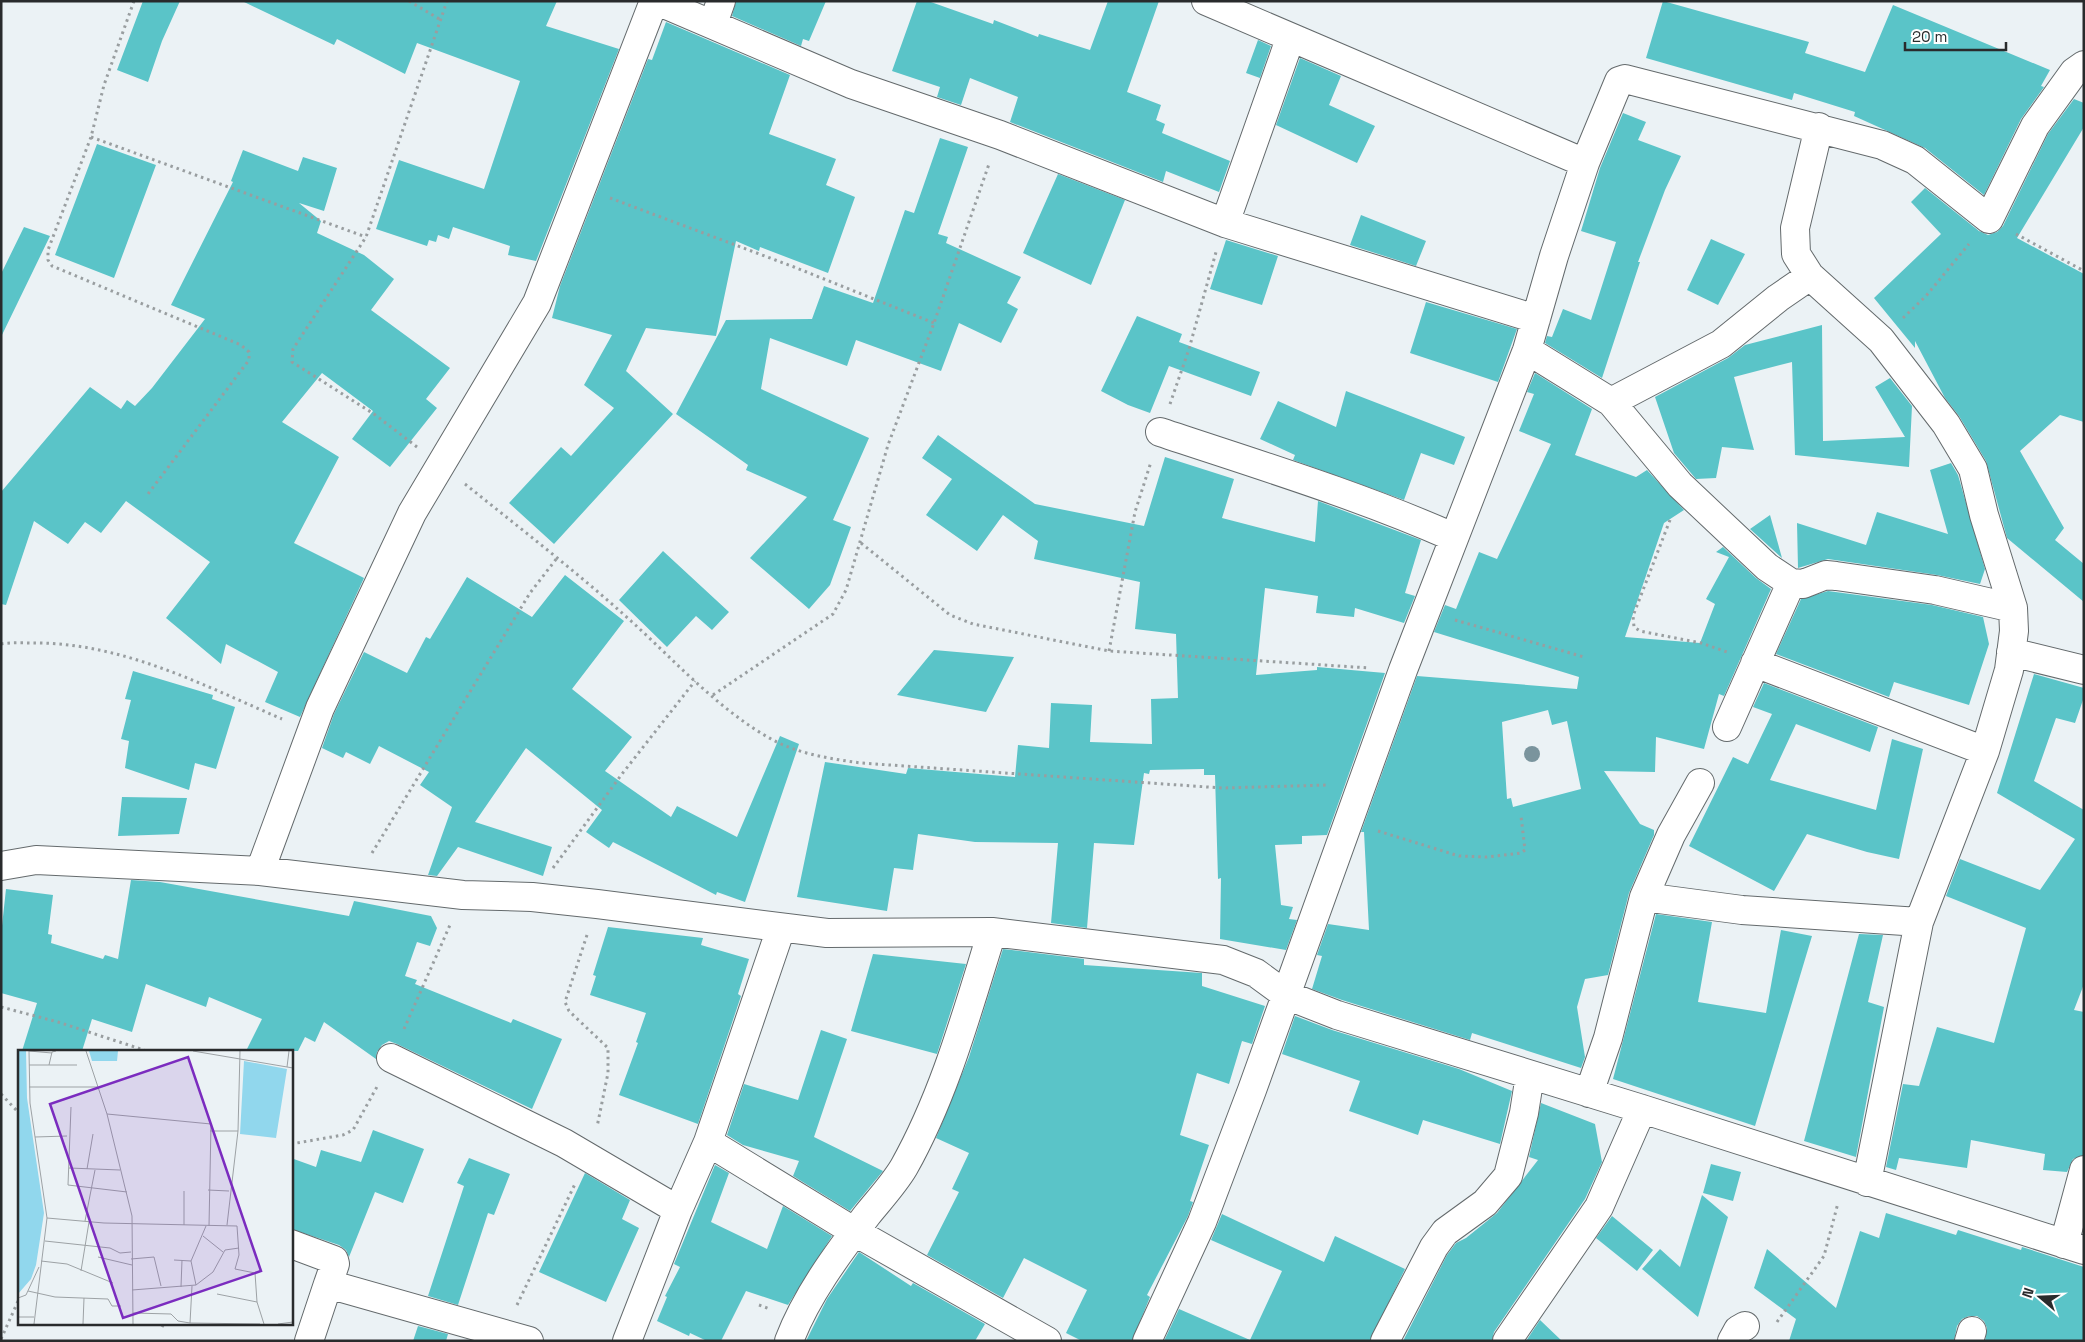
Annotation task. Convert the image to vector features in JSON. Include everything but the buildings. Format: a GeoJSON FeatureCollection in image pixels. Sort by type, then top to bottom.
{"type":"FeatureCollection","features":[{"type":"Feature","properties":{"kind":"street"},"geometry":{"type":"LineString","coordinates":[[260,871],[311,731],[412,513],[537,303],[656,1],[717,13],[851,84],[1000,135],[1225,223],[1536,319]]}},
{"type":"Feature","properties":{"kind":"street"},"geometry":{"type":"LineString","coordinates":[[1206,1],[1290,39],[1585,163]]}},
{"type":"Feature","properties":{"kind":"street"},"geometry":{"type":"LineString","coordinates":[[1225,223],[1290,39]]}},
{"type":"Feature","properties":{"kind":"street"},"geometry":{"type":"LineString","coordinates":[[1146,1341],[1202,1222],[1403,670],[1527,350],[1585,163],[1616,85],[1619,81],[1625,79],[1819,127],[1882,145],[1915,160],[1989,219],[2035,126],[2074,72],[2084,65]]}},
{"type":"Feature","properties":{"kind":"street"},"geometry":{"type":"LineString","coordinates":[[1819,127],[1795,228],[1796,254],[1810,276],[1881,340],[1946,424],[1972,469],[1984,515],[2013,608],[2010,670],[1985,751],[1919,922],[1856,1178]]}},
{"type":"Feature","properties":{"kind":"street"},"geometry":{"type":"LineString","coordinates":[[1611,402],[1721,344],[1778,298],[1810,276]]}},
{"type":"Feature","properties":{"kind":"street"},"geometry":{"type":"LineString","coordinates":[[1527,350],[1611,402],[1680,485],[1767,567],[1791,583],[1803,584],[1826,575],[1836,576],[1935,590],[2013,608]]}},
{"type":"Feature","properties":{"kind":"street"},"geometry":{"type":"LineString","coordinates":[[1160,432],[1344,493],[1396,512],[1453,537]]}},
{"type":"Feature","properties":{"kind":"street"},"geometry":{"type":"LineString","coordinates":[[1727,727],[1791,583]]}},
{"type":"Feature","properties":{"kind":"street"},"geometry":{"type":"LineString","coordinates":[[2011,652],[2084,670]]}},
{"type":"Feature","properties":{"kind":"street"},"geometry":{"type":"LineString","coordinates":[[1755,663],[1985,751]]}},
{"type":"Feature","properties":{"kind":"street"},"geometry":{"type":"LineString","coordinates":[[1589,1093],[1608,1038],[1644,897],[1671,835],[1700,783]]}},
{"type":"Feature","properties":{"kind":"street"},"geometry":{"type":"LineString","coordinates":[[1,866],[36,860],[260,871],[463,895],[532,897],[597,904],[827,933],[992,932],[1223,960],[1256,973],[1286,995],[1337,1015],[1642,1109],[2074,1247],[2084,1170]]}},
{"type":"Feature","properties":{"kind":"street"},"geometry":{"type":"LineString","coordinates":[[1644,897],[1742,910],[1919,922]]}},
{"type":"Feature","properties":{"kind":"street"},"geometry":{"type":"LineString","coordinates":[[627,1341],[678,1210],[708,1142],[781,928]]}},
{"type":"Feature","properties":{"kind":"street"},"geometry":{"type":"LineString","coordinates":[[789,1341],[798,1318],[855,1232],[903,1168],[926,1122],[956,1047],[992,932]]}},
{"type":"Feature","properties":{"kind":"street"},"geometry":{"type":"LineString","coordinates":[[391,1058],[564,1143],[587,1159],[678,1210]]}},
{"type":"Feature","properties":{"kind":"street"},"geometry":{"type":"LineString","coordinates":[[1385,1341],[1434,1247],[1445,1232],[1485,1203],[1508,1176],[1524,1113],[1530,1075]]}},
{"type":"Feature","properties":{"kind":"street"},"geometry":{"type":"LineString","coordinates":[[1507,1341],[1599,1207],[1642,1109]]}},
{"type":"Feature","properties":{"kind":"street"},"geometry":{"type":"LineString","coordinates":[[708,1142],[855,1232],[1047,1341]]}},
{"type":"Feature","properties":{"kind":"street"},"geometry":{"type":"LineString","coordinates":[[292,1244],[334,1260],[335,1264],[309,1341]]}},
{"type":"Feature","properties":{"kind":"street"},"geometry":{"type":"LineString","coordinates":[[328,1284],[516,1337]]}},
{"type":"Feature","properties":{"kind":"path"},"geometry":{"type":"LineString","coordinates":[[134,1],[104,85],[91,137],[48,250],[48,260],[52,266],[241,345],[249,352],[249,360],[148,494]]}},
{"type":"Feature","properties":{"kind":"path"},"geometry":{"type":"LineString","coordinates":[[408,1],[441,20]]}},
{"type":"Feature","properties":{"kind":"path"},"geometry":{"type":"LineString","coordinates":[[447,1],[366,237],[292,348],[292,362],[374,414],[440,464],[557,558],[631,621],[695,681],[749,724],[774,741],[831,759],[1222,788],[1362,783]]}},
{"type":"Feature","properties":{"kind":"path"},"geometry":{"type":"LineString","coordinates":[[713,695],[834,614],[846,590],[888,445],[934,323],[1000,135]]}},
{"type":"Feature","properties":{"kind":"path"},"geometry":{"type":"LineString","coordinates":[[91,137],[366,237]]}},
{"type":"Feature","properties":{"kind":"path"},"geometry":{"type":"LineString","coordinates":[[582,188],[794,267],[934,323]]}},
{"type":"Feature","properties":{"kind":"path"},"geometry":{"type":"LineString","coordinates":[[1881,340],[1926,296],[1989,219],[2084,271]]}},
{"type":"Feature","properties":{"kind":"path"},"geometry":{"type":"LineString","coordinates":[[1680,485],[1657,559],[1633,616],[1634,627],[1640,632],[1701,643],[1755,663]]}},
{"type":"Feature","properties":{"kind":"path"},"geometry":{"type":"LineString","coordinates":[[861,543],[950,616],[973,624],[1109,652],[1403,670]]}},
{"type":"Feature","properties":{"kind":"path"},"geometry":{"type":"LineString","coordinates":[[354,881],[530,593],[557,558]]}},
{"type":"Feature","properties":{"kind":"path"},"geometry":{"type":"LineString","coordinates":[[1426,610],[1501,634],[1584,657]]}},
{"type":"Feature","properties":{"kind":"path"},"geometry":{"type":"LineString","coordinates":[[1,644],[57,643],[105,651],[162,667],[311,731]]}},
{"type":"Feature","properties":{"kind":"path"},"geometry":{"type":"LineString","coordinates":[[532,897],[622,774],[695,681]]}},
{"type":"Feature","properties":{"kind":"path"},"geometry":{"type":"LineString","coordinates":[[1349,820],[1459,856],[1487,857],[1521,853],[1525,850],[1521,816]]}},
{"type":"Feature","properties":{"kind":"path"},"geometry":{"type":"LineString","coordinates":[[516,1337],[587,1159],[596,1133],[608,1073],[608,1048],[568,1011],[565,1002],[597,904]]}},
{"type":"Feature","properties":{"kind":"path"},"geometry":{"type":"LineString","coordinates":[[1,1007],[58,1022],[144,1050]]}},
{"type":"Feature","properties":{"kind":"path"},"geometry":{"type":"LineString","coordinates":[[1,1094],[18,1112]]}},
{"type":"Feature","properties":{"kind":"path"},"geometry":{"type":"LineString","coordinates":[[1738,1334],[1764,1331],[1773,1327],[1824,1256],[1856,1178]]}},
{"type":"Feature","properties":{"kind":"path"},"geometry":{"type":"LineString","coordinates":[[1,1339],[18,1300]]}}]}
